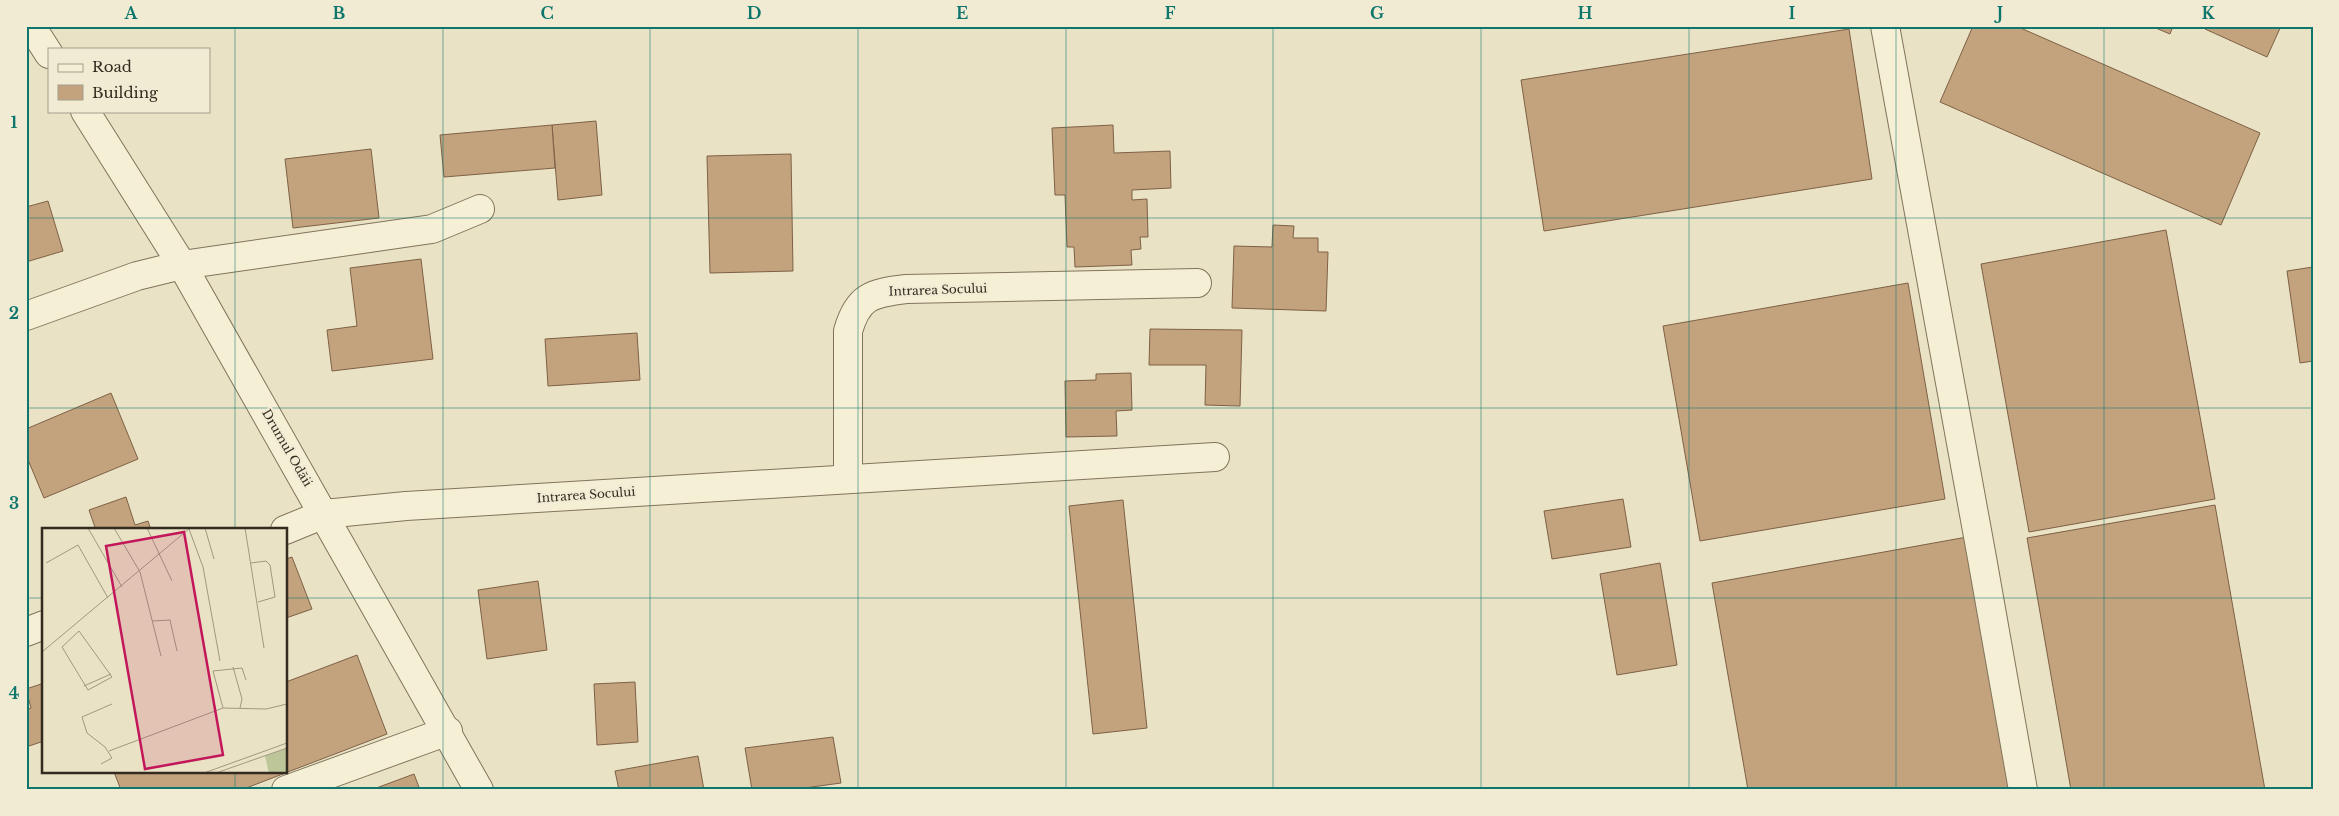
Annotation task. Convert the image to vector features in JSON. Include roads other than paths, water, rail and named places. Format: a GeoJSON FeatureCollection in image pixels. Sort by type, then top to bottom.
{"type":"FeatureCollection","features":[{"type":"Feature","properties":{"kind":"street"},"geometry":{"type":"LineString","coordinates":[[31,26],[48,52]]}},
{"type":"Feature","properties":{"kind":"street"},"geometry":{"type":"LineString","coordinates":[[1885,26],[1982,558],[2022,790]]}},
{"type":"Feature","properties":{"kind":"street","name":"Drumul Odăii"},"geometry":{"type":"LineString","coordinates":[[86,112],[182,265],[448,731],[479,790]]}},
{"type":"Feature","properties":{"kind":"street"},"geometry":{"type":"LineString","coordinates":[[26,316],[137,276],[182,265],[432,229],[480,209]]}},
{"type":"Feature","properties":{"kind":"street","name":"Intrarea Socului"},"geometry":{"type":"LineString","coordinates":[[848,478],[848,331],[853,313],[868,296],[906,289],[1197,283]]}},
{"type":"Feature","properties":{"kind":"street","name":"Intrarea Socului"},"geometry":{"type":"LineString","coordinates":[[288,529],[324,514],[406,506],[1215,457]]}},
{"type":"Feature","properties":{"kind":"street"},"geometry":{"type":"LineString","coordinates":[[26,632],[42,626]]}},
{"type":"Feature","properties":{"kind":"street"},"geometry":{"type":"LineString","coordinates":[[286,790],[448,731]]}}]}
